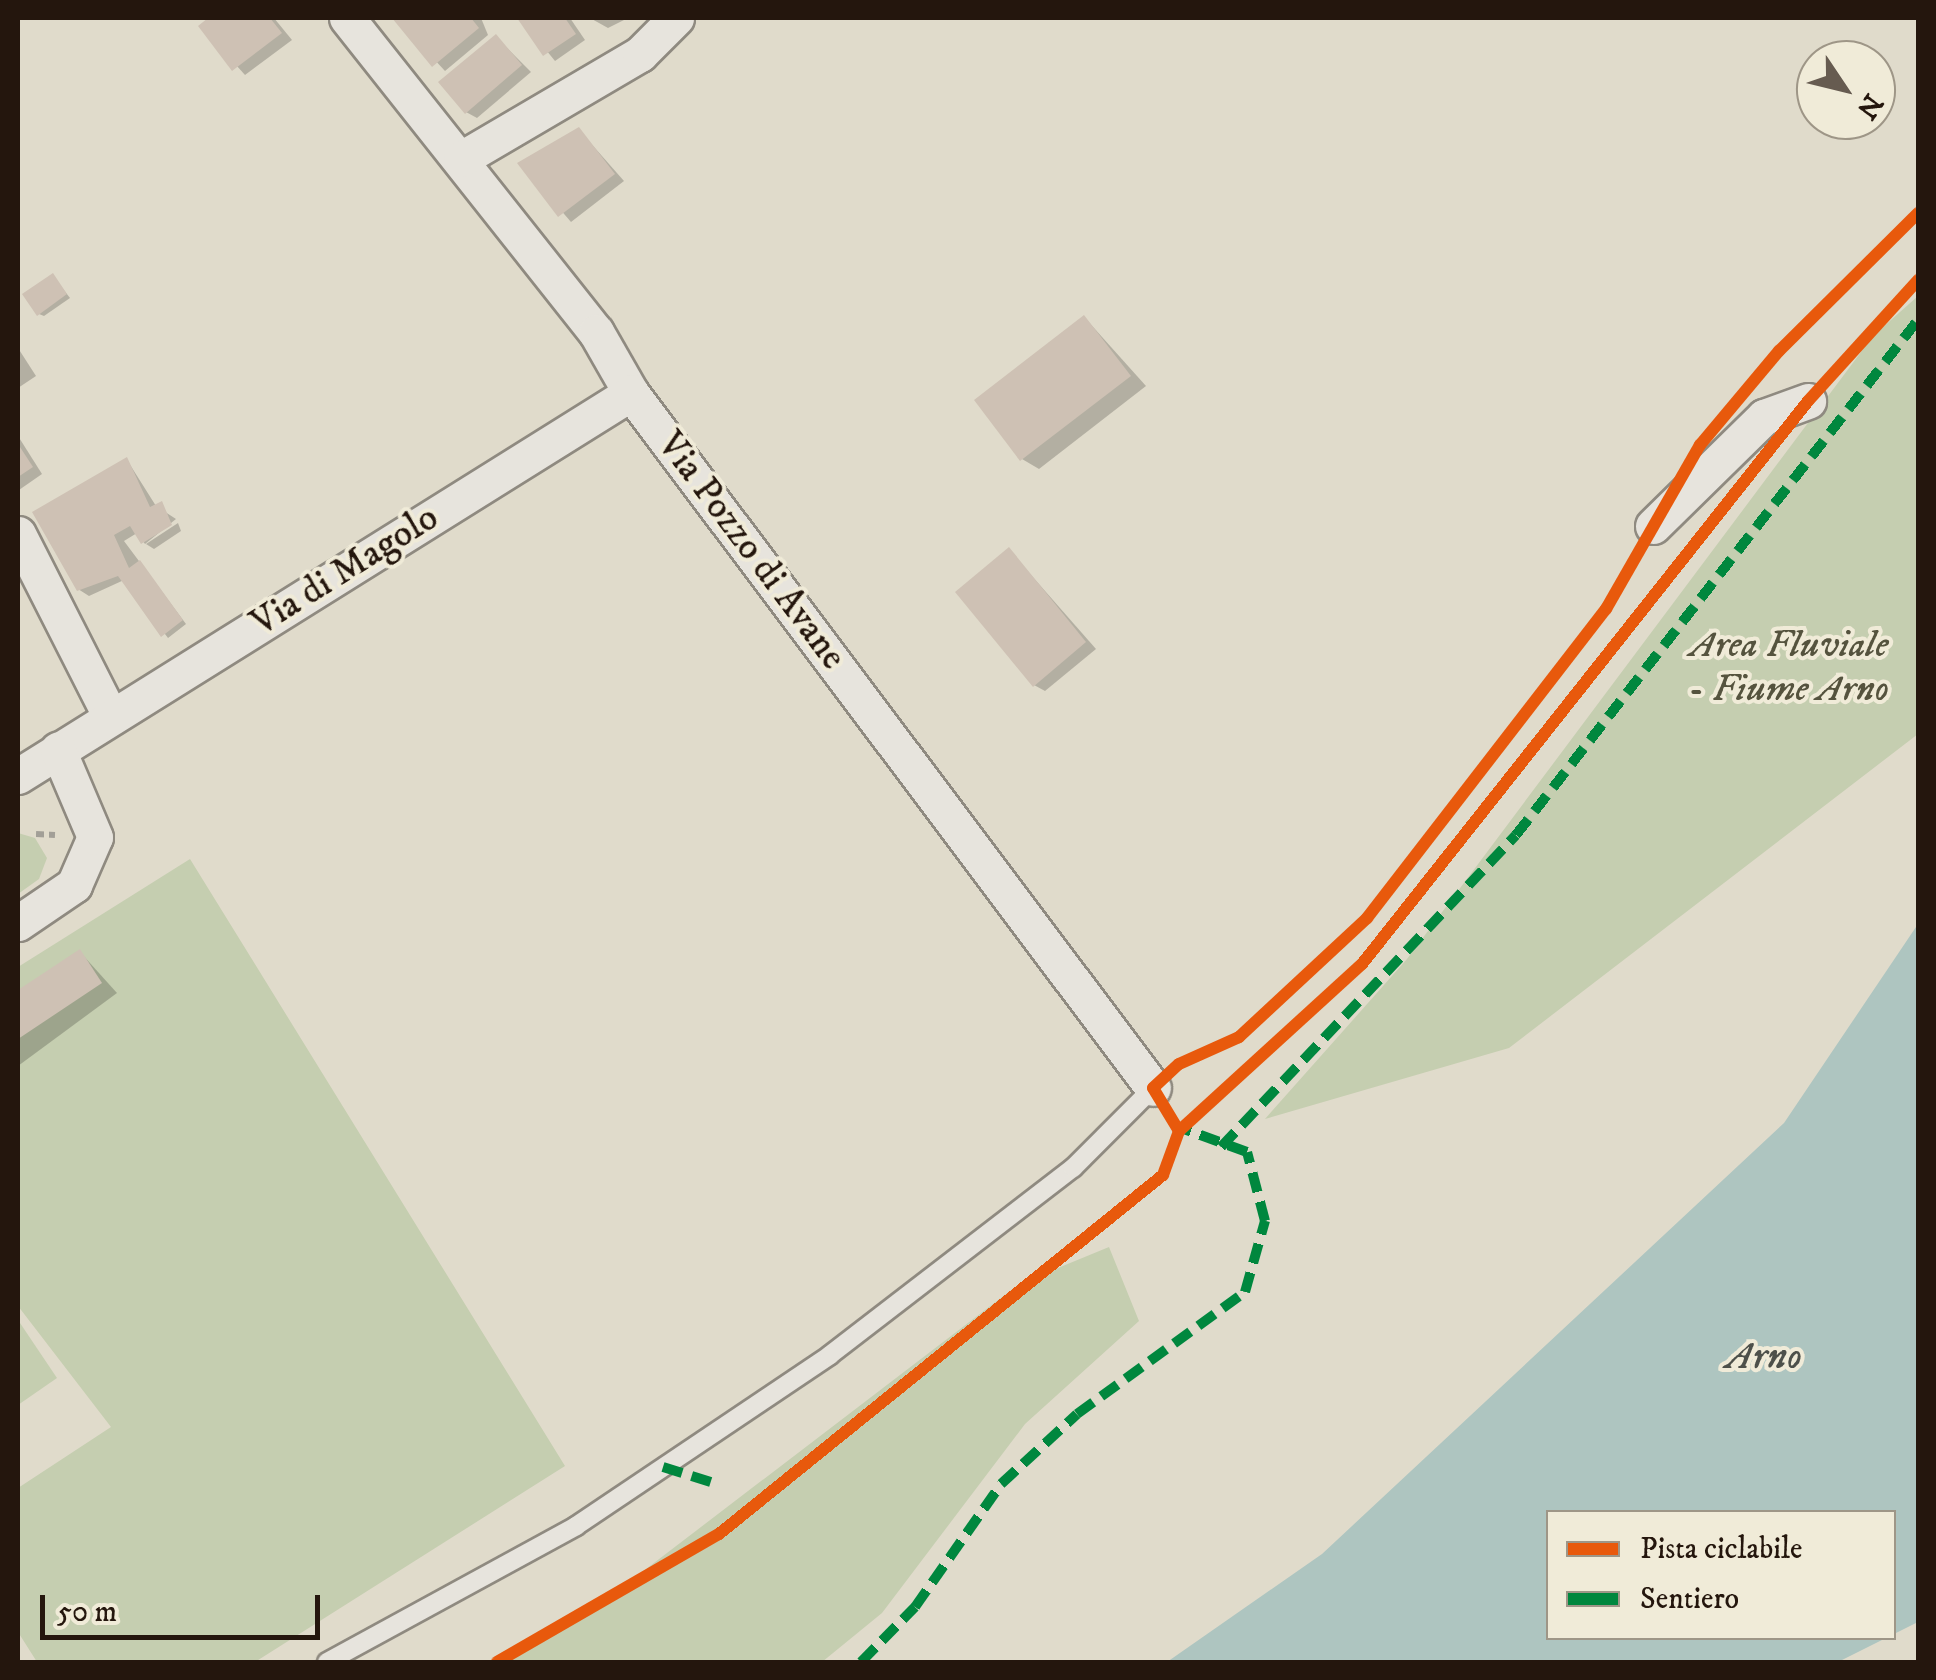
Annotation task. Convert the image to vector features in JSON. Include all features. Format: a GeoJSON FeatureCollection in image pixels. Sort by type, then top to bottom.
{"type":"FeatureCollection","features":[{"type":"Feature","properties":{"kind":"street","name":"Via Pozzo di Avane"},"geometry":{"type":"LineString","coordinates":[[346,18],[596,332],[631,393],[1153,1088]]}},
{"type":"Feature","properties":{"kind":"street"},"geometry":{"type":"LineString","coordinates":[[461,159],[640,54],[676,18]]}},
{"type":"Feature","properties":{"kind":"street","name":"Via di Magolo"},"geometry":{"type":"LineString","coordinates":[[18,776],[631,393]]}},
{"type":"Feature","properties":{"kind":"street"},"geometry":{"type":"LineString","coordinates":[[1653,526],[1764,416],[1808,401]]}},
{"type":"Feature","properties":{"kind":"street"},"geometry":{"type":"LineString","coordinates":[[18,534],[112,717]]}},
{"type":"Feature","properties":{"kind":"street"},"geometry":{"type":"LineString","coordinates":[[18,923],[74,885],[95,837],[58,750]]}},
{"type":"Feature","properties":{"kind":"lane"},"geometry":{"type":"LineString","coordinates":[[327,1662],[576,1526],[830,1356],[1073,1168],[1153,1088]]}},
{"type":"Feature","properties":{"kind":"green space","name":"Area Fluviale - Fiume Arno"},"geometry":{"type":"Polygon","coordinates":[[[1918,296],[1918,734],[1509,1048],[1265,1119],[1407,959],[1873,336],[1918,296]]]}},
{"type":"Feature","properties":{"kind":"green space"},"geometry":{"type":"Polygon","coordinates":[[[18,833],[35,838],[47,858],[39,879],[18,894],[18,833]]]}},
{"type":"Feature","properties":{"kind":"green space"},"geometry":{"type":"Polygon","coordinates":[[[190,859],[565,1466],[255,1662],[37,1662],[18,1632],[18,1488],[111,1427],[18,1306],[18,967],[190,859]]]}},
{"type":"Feature","properties":{"kind":"green space"},"geometry":{"type":"Polygon","coordinates":[[[1109,1247],[1139,1321],[1025,1424],[882,1613],[822,1662],[491,1662],[612,1595],[1019,1284],[1109,1247]]]}},
{"type":"Feature","properties":{"kind":"green space"},"geometry":{"type":"Polygon","coordinates":[[[18,1320],[57,1378],[18,1405],[18,1320]]]}},
{"type":"Feature","properties":{"kind":"water","name":"Arno"},"geometry":{"type":"Polygon","coordinates":[[[1918,924],[1918,1622],[1896,1633],[1896,1510],[1546,1510],[1546,1640],[1882,1640],[1838,1662],[1167,1662],[1322,1554],[1784,1123],[1918,924]]]}},
{"type":"Feature","properties":{"kind":"building"},"geometry":{"type":"Polygon","coordinates":[[[208,18],[270,18],[282,33],[232,71],[198,26],[208,18]]]}},
{"type":"Feature","properties":{"kind":"building"},"geometry":{"type":"Polygon","coordinates":[[[392,18],[471,18],[479,28],[432,67],[392,18]]]}},
{"type":"Feature","properties":{"kind":"building"},"geometry":{"type":"Polygon","coordinates":[[[517,18],[565,18],[576,34],[543,56],[517,18]]]}},
{"type":"Feature","properties":{"kind":"building"},"geometry":{"type":"Polygon","coordinates":[[[496,34],[522,65],[465,114],[438,82],[496,34]]]}},
{"type":"Feature","properties":{"kind":"building"},"geometry":{"type":"Polygon","coordinates":[[[579,127],[615,174],[558,217],[517,163],[579,127]]]}},
{"type":"Feature","properties":{"kind":"building"},"geometry":{"type":"Polygon","coordinates":[[[53,273],[67,294],[37,316],[22,294],[53,273]]]}},
{"type":"Feature","properties":{"kind":"building"},"geometry":{"type":"Polygon","coordinates":[[[1084,315],[1131,376],[1020,461],[974,400],[1084,315]]]}},
{"type":"Feature","properties":{"kind":"building"},"geometry":{"type":"Polygon","coordinates":[[[18,444],[33,467],[18,477],[18,444]]]}},
{"type":"Feature","properties":{"kind":"building"},"geometry":{"type":"Polygon","coordinates":[[[127,457],[150,507],[162,501],[172,525],[141,544],[130,526],[114,535],[129,568],[140,560],[183,620],[161,637],[118,576],[77,591],[32,512],[127,457]]]}},
{"type":"Feature","properties":{"kind":"building"},"geometry":{"type":"Polygon","coordinates":[[[1009,547],[1086,642],[1033,687],[955,592],[1009,547]]]}},
{"type":"Feature","properties":{"kind":"building"},"geometry":{"type":"Polygon","coordinates":[[[80,949],[102,983],[18,1039],[18,990],[80,949]]]}},
{"type":"Feature","properties":{"kind":"marked path"},"geometry":{"type":"LineString","coordinates":[[1221,1147],[1516,835],[1918,320]]}},
{"type":"Feature","properties":{"kind":"marked path"},"geometry":{"type":"LineString","coordinates":[[861,1662],[915,1607],[1001,1484],[1077,1414],[1245,1292],[1265,1221],[1247,1152],[1181,1128]]}},
{"type":"Feature","properties":{"kind":"marked path"},"geometry":{"type":"LineString","coordinates":[[663,1467],[711,1482]]}},
{"type":"Feature","properties":{"kind":"cycle path"},"geometry":{"type":"LineString","coordinates":[[1179,1131],[1153,1088],[1179,1064],[1239,1037],[1367,918],[1606,609],[1700,445],[1779,351],[1918,213]]}},
{"type":"Feature","properties":{"kind":"cycle path"},"geometry":{"type":"LineString","coordinates":[[497,1662],[719,1534],[1163,1175],[1179,1131],[1362,964],[1808,401],[1918,280]]}}]}
